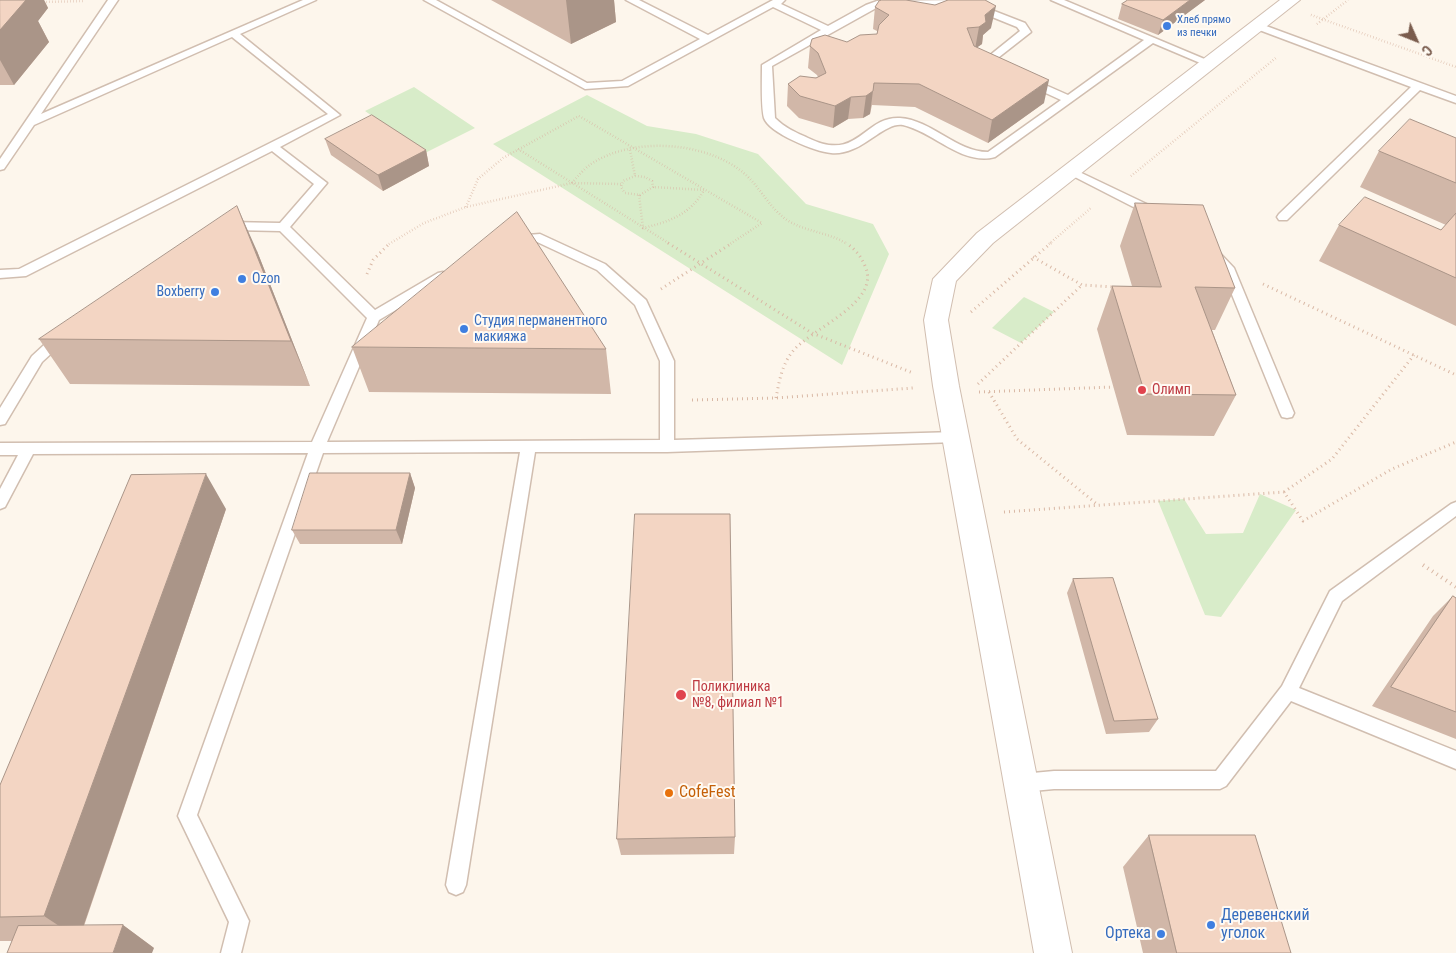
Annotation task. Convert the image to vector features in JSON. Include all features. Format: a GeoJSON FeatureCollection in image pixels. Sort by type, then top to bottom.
{"type":"FeatureCollection","features":[{"type":"Feature","properties":{"kind":"street"},"geometry":{"type":"LineString","coordinates":[[1054,953],[946,386],[936,320],[945,279],[985,238],[1288,2]]}},
{"type":"Feature","properties":{"kind":"lane"},"geometry":{"type":"LineString","coordinates":[[30,123],[311,0]]}},
{"type":"Feature","properties":{"kind":"lane"},"geometry":{"type":"LineString","coordinates":[[429,0],[585,86],[624,84],[777,2],[828,30]]}},
{"type":"Feature","properties":{"kind":"lane"},"geometry":{"type":"LineString","coordinates":[[631,0],[708,39]]}},
{"type":"Feature","properties":{"kind":"lane"},"geometry":{"type":"LineString","coordinates":[[1056,0],[1209,63]]}},
{"type":"Feature","properties":{"kind":"lane"},"geometry":{"type":"LineString","coordinates":[[0,167],[112,1]]}},
{"type":"Feature","properties":{"kind":"lane"},"geometry":{"type":"LineString","coordinates":[[1004,70],[990,63],[989,60],[1026,32],[1025,28],[972,4],[877,4],[772,62],[766,68],[770,119],[778,127],[816,147],[828,150],[841,150],[852,146],[888,123],[898,121],[914,124],[968,152],[977,155],[991,155],[1152,39]]}},
{"type":"Feature","properties":{"kind":"lane"},"geometry":{"type":"LineString","coordinates":[[1258,26],[1454,101]]}},
{"type":"Feature","properties":{"kind":"lane"},"geometry":{"type":"LineString","coordinates":[[0,274],[21,273],[335,115],[233,33]]}},
{"type":"Feature","properties":{"kind":"lane"},"geometry":{"type":"LineString","coordinates":[[1022,78],[1068,99]]}},
{"type":"Feature","properties":{"kind":"lane"},"geometry":{"type":"LineString","coordinates":[[1283,217],[1418,86]]}},
{"type":"Feature","properties":{"kind":"lane"},"geometry":{"type":"LineString","coordinates":[[272,146],[321,183],[283,227]]}},
{"type":"Feature","properties":{"kind":"lane"},"geometry":{"type":"LineString","coordinates":[[1072,171],[1163,216]]}},
{"type":"Feature","properties":{"kind":"lane"},"geometry":{"type":"LineString","coordinates":[[212,234],[230,226],[283,227],[374,317]]}},
{"type":"Feature","properties":{"kind":"lane"},"geometry":{"type":"LineString","coordinates":[[499,243],[536,237],[601,267],[641,303],[667,361],[667,446]]}},
{"type":"Feature","properties":{"kind":"lane"},"geometry":{"type":"LineString","coordinates":[[1202,242],[1228,268],[1287,413]]}},
{"type":"Feature","properties":{"kind":"lane"},"geometry":{"type":"LineString","coordinates":[[231,953],[239,921],[187,816],[318,448],[374,317],[457,268]]}},
{"type":"Feature","properties":{"kind":"lane"},"geometry":{"type":"LineString","coordinates":[[0,420],[37,359],[70,328]]}},
{"type":"Feature","properties":{"kind":"lane"},"geometry":{"type":"LineString","coordinates":[[0,450],[667,446],[956,438]]}},
{"type":"Feature","properties":{"kind":"lane"},"geometry":{"type":"LineString","coordinates":[[456,885],[528,447]]}},
{"type":"Feature","properties":{"kind":"lane"},"geometry":{"type":"LineString","coordinates":[[0,503],[28,450]]}},
{"type":"Feature","properties":{"kind":"lane"},"geometry":{"type":"LineString","coordinates":[[1022,783],[1054,780],[1220,780],[1288,692],[1336,596],[1456,508]]}},
{"type":"Feature","properties":{"kind":"lane"},"geometry":{"type":"LineString","coordinates":[[1288,692],[1456,760]]}},
{"type":"Feature","properties":{"kind":"path"},"geometry":{"type":"LineString","coordinates":[[964,318],[1112,191],[1348,0]]}},
{"type":"Feature","properties":{"kind":"path"},"geometry":{"type":"LineString","coordinates":[[37,2],[112,1]]}},
{"type":"Feature","properties":{"kind":"path"},"geometry":{"type":"LineString","coordinates":[[1288,2],[1323,19],[1456,67]]}},
{"type":"Feature","properties":{"kind":"path"},"geometry":{"type":"LineString","coordinates":[[466,207],[478,179],[503,158],[579,116],[762,223],[641,303]]}},
{"type":"Feature","properties":{"kind":"path"},"geometry":{"type":"LineString","coordinates":[[518,149],[812,334],[946,386]]}},
{"type":"Feature","properties":{"kind":"path"},"geometry":{"type":"LineString","coordinates":[[572,183],[591,164],[608,156],[635,149],[694,149],[720,157],[742,171],[778,214],[795,224],[830,234],[845,241],[861,256],[868,272],[865,292],[854,304],[812,334],[794,350],[782,370],[776,398]]}},
{"type":"Feature","properties":{"kind":"path"},"geometry":{"type":"LineString","coordinates":[[630,150],[635,176]]}},
{"type":"Feature","properties":{"kind":"path"},"geometry":{"type":"LineString","coordinates":[[635,176],[649,179],[653,187],[648,193],[639,195],[625,193],[622,190],[621,184],[626,178],[635,176]]}},
{"type":"Feature","properties":{"kind":"path"},"geometry":{"type":"LineString","coordinates":[[356,300],[373,260],[393,240],[424,222],[466,207],[572,183],[621,184]]}},
{"type":"Feature","properties":{"kind":"path"},"geometry":{"type":"LineString","coordinates":[[653,187],[704,190]]}},
{"type":"Feature","properties":{"kind":"path"},"geometry":{"type":"LineString","coordinates":[[644,228],[655,226],[683,214],[701,198],[704,190]]}},
{"type":"Feature","properties":{"kind":"path"},"geometry":{"type":"LineString","coordinates":[[639,195],[644,228]]}},
{"type":"Feature","properties":{"kind":"path"},"geometry":{"type":"LineString","coordinates":[[1033,257],[1082,285],[1124,287]]}},
{"type":"Feature","properties":{"kind":"path"},"geometry":{"type":"LineString","coordinates":[[1228,268],[1456,375]]}},
{"type":"Feature","properties":{"kind":"path"},"geometry":{"type":"LineString","coordinates":[[975,386],[1082,285]]}},
{"type":"Feature","properties":{"kind":"path"},"geometry":{"type":"LineString","coordinates":[[1005,522],[1003,512],[1284,492],[1332,459],[1414,355]]}},
{"type":"Feature","properties":{"kind":"path"},"geometry":{"type":"LineString","coordinates":[[667,401],[776,398],[946,386]]}},
{"type":"Feature","properties":{"kind":"path"},"geometry":{"type":"LineString","coordinates":[[976,392],[1114,387]]}},
{"type":"Feature","properties":{"kind":"path"},"geometry":{"type":"LineString","coordinates":[[990,392],[1017,440],[1098,505]]}},
{"type":"Feature","properties":{"kind":"path"},"geometry":{"type":"LineString","coordinates":[[1284,492],[1303,521],[1392,469],[1456,442]]}},
{"type":"Feature","properties":{"kind":"path"},"geometry":{"type":"LineString","coordinates":[[1399,550],[1456,586]]}},
{"type":"Feature","properties":{"kind":"green space"},"geometry":{"type":"Polygon","coordinates":[[[414,87],[475,128],[425,153],[365,111],[414,87]]]}},
{"type":"Feature","properties":{"kind":"green space"},"geometry":{"type":"Polygon","coordinates":[[[587,95],[647,126],[696,134],[758,154],[806,204],[873,224],[889,254],[842,365],[493,144],[587,95]]]}},
{"type":"Feature","properties":{"kind":"green space"},"geometry":{"type":"Polygon","coordinates":[[[1024,297],[1054,312],[1021,343],[992,328],[1024,297]]]}},
{"type":"Feature","properties":{"kind":"green space"},"geometry":{"type":"Polygon","coordinates":[[[1260,494],[1296,510],[1221,617],[1205,615],[1158,501],[1184,499],[1206,534],[1243,533],[1260,494]]]}},
{"type":"Feature","properties":{"kind":"building"},"geometry":{"type":"Polygon","coordinates":[[[0,0],[26,0],[0,30],[0,0]]]}},
{"type":"Feature","properties":{"kind":"building"},"geometry":{"type":"Polygon","coordinates":[[[882,0],[906,0],[935,5],[948,0],[985,0],[996,6],[985,15],[986,22],[979,27],[967,28],[974,46],[1049,80],[992,120],[919,84],[874,83],[873,91],[866,96],[851,97],[835,106],[800,96],[788,84],[800,76],[816,78],[826,73],[818,53],[810,46],[812,39],[825,35],[847,42],[860,35],[877,34],[879,25],[889,15],[875,7],[882,0]]]}},
{"type":"Feature","properties":{"kind":"building"},"geometry":{"type":"Polygon","coordinates":[[[1128,0],[1190,0],[1163,20],[1122,4],[1128,0]]]}},
{"type":"Feature","properties":{"kind":"building"},"geometry":{"type":"Polygon","coordinates":[[[372,115],[426,150],[378,175],[325,139],[372,115]]]}},
{"type":"Feature","properties":{"kind":"building"},"geometry":{"type":"Polygon","coordinates":[[[1410,119],[1456,138],[1456,183],[1379,151],[1410,119]]]}},
{"type":"Feature","properties":{"kind":"building"},"geometry":{"type":"Polygon","coordinates":[[[1365,197],[1441,230],[1456,213],[1456,278],[1339,225],[1365,197]]]}},
{"type":"Feature","properties":{"kind":"building"},"geometry":{"type":"Polygon","coordinates":[[[1135,203],[1203,205],[1235,288],[1195,287],[1236,395],[1145,394],[1112,286],[1161,287],[1135,203]]]}},
{"type":"Feature","properties":{"kind":"building"},"geometry":{"type":"Polygon","coordinates":[[[237,206],[291,341],[39,339],[237,206]]]}},
{"type":"Feature","properties":{"kind":"building"},"geometry":{"type":"Polygon","coordinates":[[[517,212],[606,349],[352,347],[517,212]]]}},
{"type":"Feature","properties":{"kind":"building"},"geometry":{"type":"Polygon","coordinates":[[[310,473],[410,473],[396,530],[292,530],[310,473]]]}},
{"type":"Feature","properties":{"kind":"building"},"geometry":{"type":"Polygon","coordinates":[[[206,474],[44,916],[0,917],[0,785],[131,475],[206,474]]]}},
{"type":"Feature","properties":{"kind":"building","name":"Поликлиника №8, филиал №1"},"geometry":{"type":"Polygon","coordinates":[[[635,514],[730,514],[735,837],[617,839],[635,514]]]}},
{"type":"Feature","properties":{"kind":"building"},"geometry":{"type":"Polygon","coordinates":[[[1113,578],[1158,719],[1114,721],[1073,579],[1113,578]]]}},
{"type":"Feature","properties":{"kind":"building"},"geometry":{"type":"Polygon","coordinates":[[[1453,596],[1456,598],[1456,712],[1391,687],[1453,596]]]}},
{"type":"Feature","properties":{"kind":"building"},"geometry":{"type":"Polygon","coordinates":[[[1149,835],[1255,835],[1291,953],[1177,953],[1149,835]]]}},
{"type":"Feature","properties":{"kind":"building"},"geometry":{"type":"Polygon","coordinates":[[[123,925],[113,953],[7,953],[18,926],[123,925]]]}},
{"type":"Feature","properties":{"kind":"place","name":"Хлеб прямо из печки"},"geometry":{"type":"Point","coordinates":[1167,26]}},
{"type":"Feature","properties":{"kind":"place","name":"Ozon"},"geometry":{"type":"Point","coordinates":[242,279]}},
{"type":"Feature","properties":{"kind":"place","name":"Boxberry"},"geometry":{"type":"Point","coordinates":[215,292]}},
{"type":"Feature","properties":{"kind":"place","name":"Студия перманентного макияжа"},"geometry":{"type":"Point","coordinates":[464,329]}},
{"type":"Feature","properties":{"kind":"place","name":"Олимп"},"geometry":{"type":"Point","coordinates":[1142,390]}},
{"type":"Feature","properties":{"kind":"place","name":"Поликлиника №8, филиал №1"},"geometry":{"type":"Point","coordinates":[681,695]}},
{"type":"Feature","properties":{"kind":"place","name":"CofeFest"},"geometry":{"type":"Point","coordinates":[669,793]}},
{"type":"Feature","properties":{"kind":"place","name":"Деревенский уголок"},"geometry":{"type":"Point","coordinates":[1211,925]}},
{"type":"Feature","properties":{"kind":"place","name":"Ортека"},"geometry":{"type":"Point","coordinates":[1161,934]}}]}
